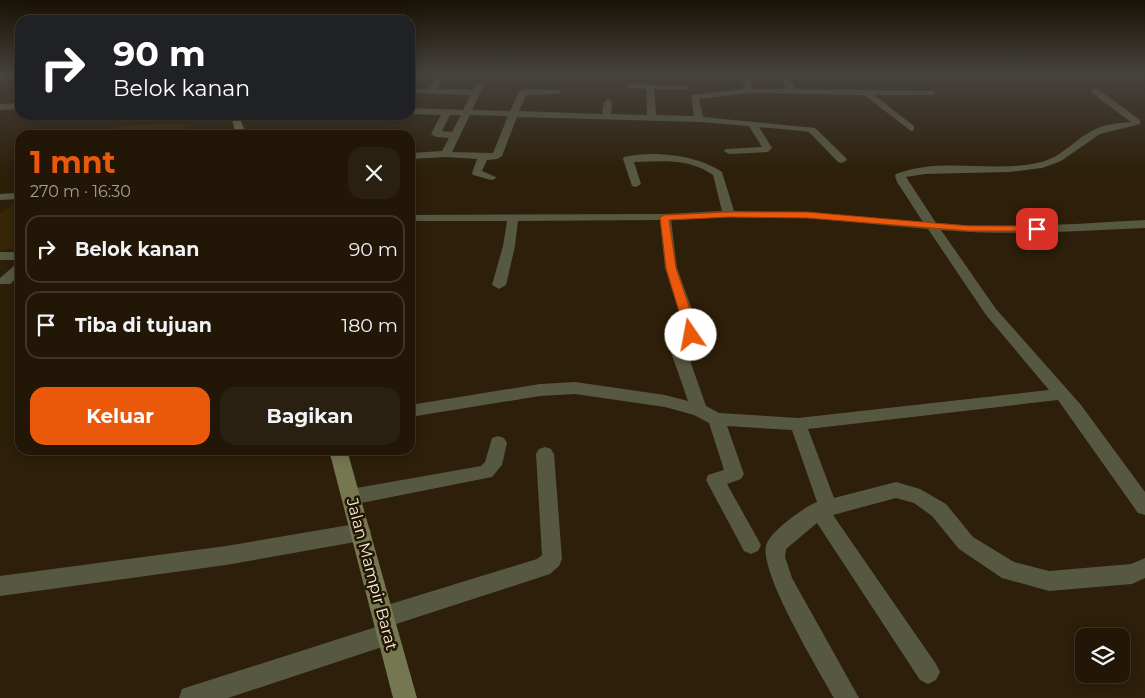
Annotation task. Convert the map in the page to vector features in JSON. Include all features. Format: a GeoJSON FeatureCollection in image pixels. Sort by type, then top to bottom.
{"type":"FeatureCollection","features":[{"type":"Feature","properties":{"kind":"street"},"geometry":{"type":"LineString","coordinates":[[446,154],[468,108]]}},
{"type":"Feature","properties":{"kind":"street"},"geometry":{"type":"LineString","coordinates":[[415,156],[446,154],[483,157],[497,156],[516,108]]}},
{"type":"Feature","properties":{"kind":"street"},"geometry":{"type":"LineString","coordinates":[[557,116],[560,108]]}},
{"type":"Feature","properties":{"kind":"street"},"geometry":{"type":"LineString","coordinates":[[606,117],[607,108]]}},
{"type":"Feature","properties":{"kind":"street"},"geometry":{"type":"LineString","coordinates":[[651,108],[652,118]]}},
{"type":"Feature","properties":{"kind":"street"},"geometry":{"type":"LineString","coordinates":[[696,108],[699,119]]}},
{"type":"Feature","properties":{"kind":"street"},"geometry":{"type":"LineString","coordinates":[[885,108],[911,128]]}},
{"type":"Feature","properties":{"kind":"street"},"geometry":{"type":"LineString","coordinates":[[1117,108],[1137,122],[1098,131],[1061,158],[1042,165],[928,171],[907,173],[900,176],[902,182],[991,312],[1074,409],[1145,507]]}},
{"type":"Feature","properties":{"kind":"street"},"geometry":{"type":"LineString","coordinates":[[415,111],[699,119],[752,123],[812,130],[842,160]]}},
{"type":"Feature","properties":{"kind":"street"},"geometry":{"type":"LineString","coordinates":[[447,112],[436,134],[455,135]]}},
{"type":"Feature","properties":{"kind":"street"},"geometry":{"type":"LineString","coordinates":[[729,151],[766,150],[766,145],[752,123]]}},
{"type":"Feature","properties":{"kind":"street"},"geometry":{"type":"LineString","coordinates":[[636,184],[627,154],[687,160],[712,168],[718,174],[729,214]]}},
{"type":"Feature","properties":{"kind":"street"},"geometry":{"type":"LineString","coordinates":[[483,157],[477,173],[492,177]]}},
{"type":"Feature","properties":{"kind":"street"},"geometry":{"type":"LineString","coordinates":[[0,197],[15,196]]}},
{"type":"Feature","properties":{"kind":"street"},"geometry":{"type":"LineString","coordinates":[[415,216],[513,218],[665,217],[729,214],[807,215],[933,226],[1037,229],[1145,224]]}},
{"type":"Feature","properties":{"kind":"street"},"geometry":{"type":"LineString","coordinates":[[665,217],[671,268],[688,318],[691,335],[679,352],[699,410]]}},
{"type":"Feature","properties":{"kind":"street"},"geometry":{"type":"LineString","coordinates":[[499,285],[509,246],[513,218]]}},
{"type":"Feature","properties":{"kind":"street"},"geometry":{"type":"LineString","coordinates":[[0,256],[15,256]]}},
{"type":"Feature","properties":{"kind":"street"},"geometry":{"type":"LineString","coordinates":[[5,281],[15,272]]}},
{"type":"Feature","properties":{"kind":"street"},"geometry":{"type":"LineString","coordinates":[[415,410],[540,390],[575,388],[664,401],[699,410],[716,419],[798,424],[1062,394]]}},
{"type":"Feature","properties":{"kind":"street"},"geometry":{"type":"LineString","coordinates":[[716,419],[735,474],[715,480],[750,545]]}},
{"type":"Feature","properties":{"kind":"street"},"geometry":{"type":"LineString","coordinates":[[798,424],[823,508],[928,672]]}},
{"type":"Feature","properties":{"kind":"street"},"geometry":{"type":"LineString","coordinates":[[351,496],[486,472],[493,465],[498,443]]}},
{"type":"Feature","properties":{"kind":"street"},"geometry":{"type":"LineString","coordinates":[[191,698],[543,567],[552,559],[545,454]]}},
{"type":"Feature","properties":{"kind":"street","name":"Jalan Mampir Barat"},"geometry":{"type":"LineString","coordinates":[[339,455],[405,698]]}},
{"type":"Feature","properties":{"kind":"street"},"geometry":{"type":"LineString","coordinates":[[847,698],[782,582],[775,557],[776,545],[789,532],[823,508],[896,490],[920,497],[939,510],[966,544],[1009,571],[1049,581],[1089,580],[1132,574],[1145,568]]}},
{"type":"Feature","properties":{"kind":"street"},"geometry":{"type":"LineString","coordinates":[[0,586],[200,561],[276,549],[361,532]]}},
{"type":"Feature","properties":{"kind":"shaded area"},"geometry":{"type":"Polygon","coordinates":[[[187,123],[184,130],[115,130],[118,126],[187,123]]]}},
{"type":"Feature","properties":{"kind":"shaded area"},"geometry":{"type":"Polygon","coordinates":[[[15,201],[15,249],[0,250],[0,214],[15,201]]]}},
{"type":"Feature","properties":{"kind":"route"},"geometry":{"type":"LineString","coordinates":[[691,335],[688,318],[671,268],[665,217],[729,214],[807,215],[969,229],[1037,229]]}}]}
